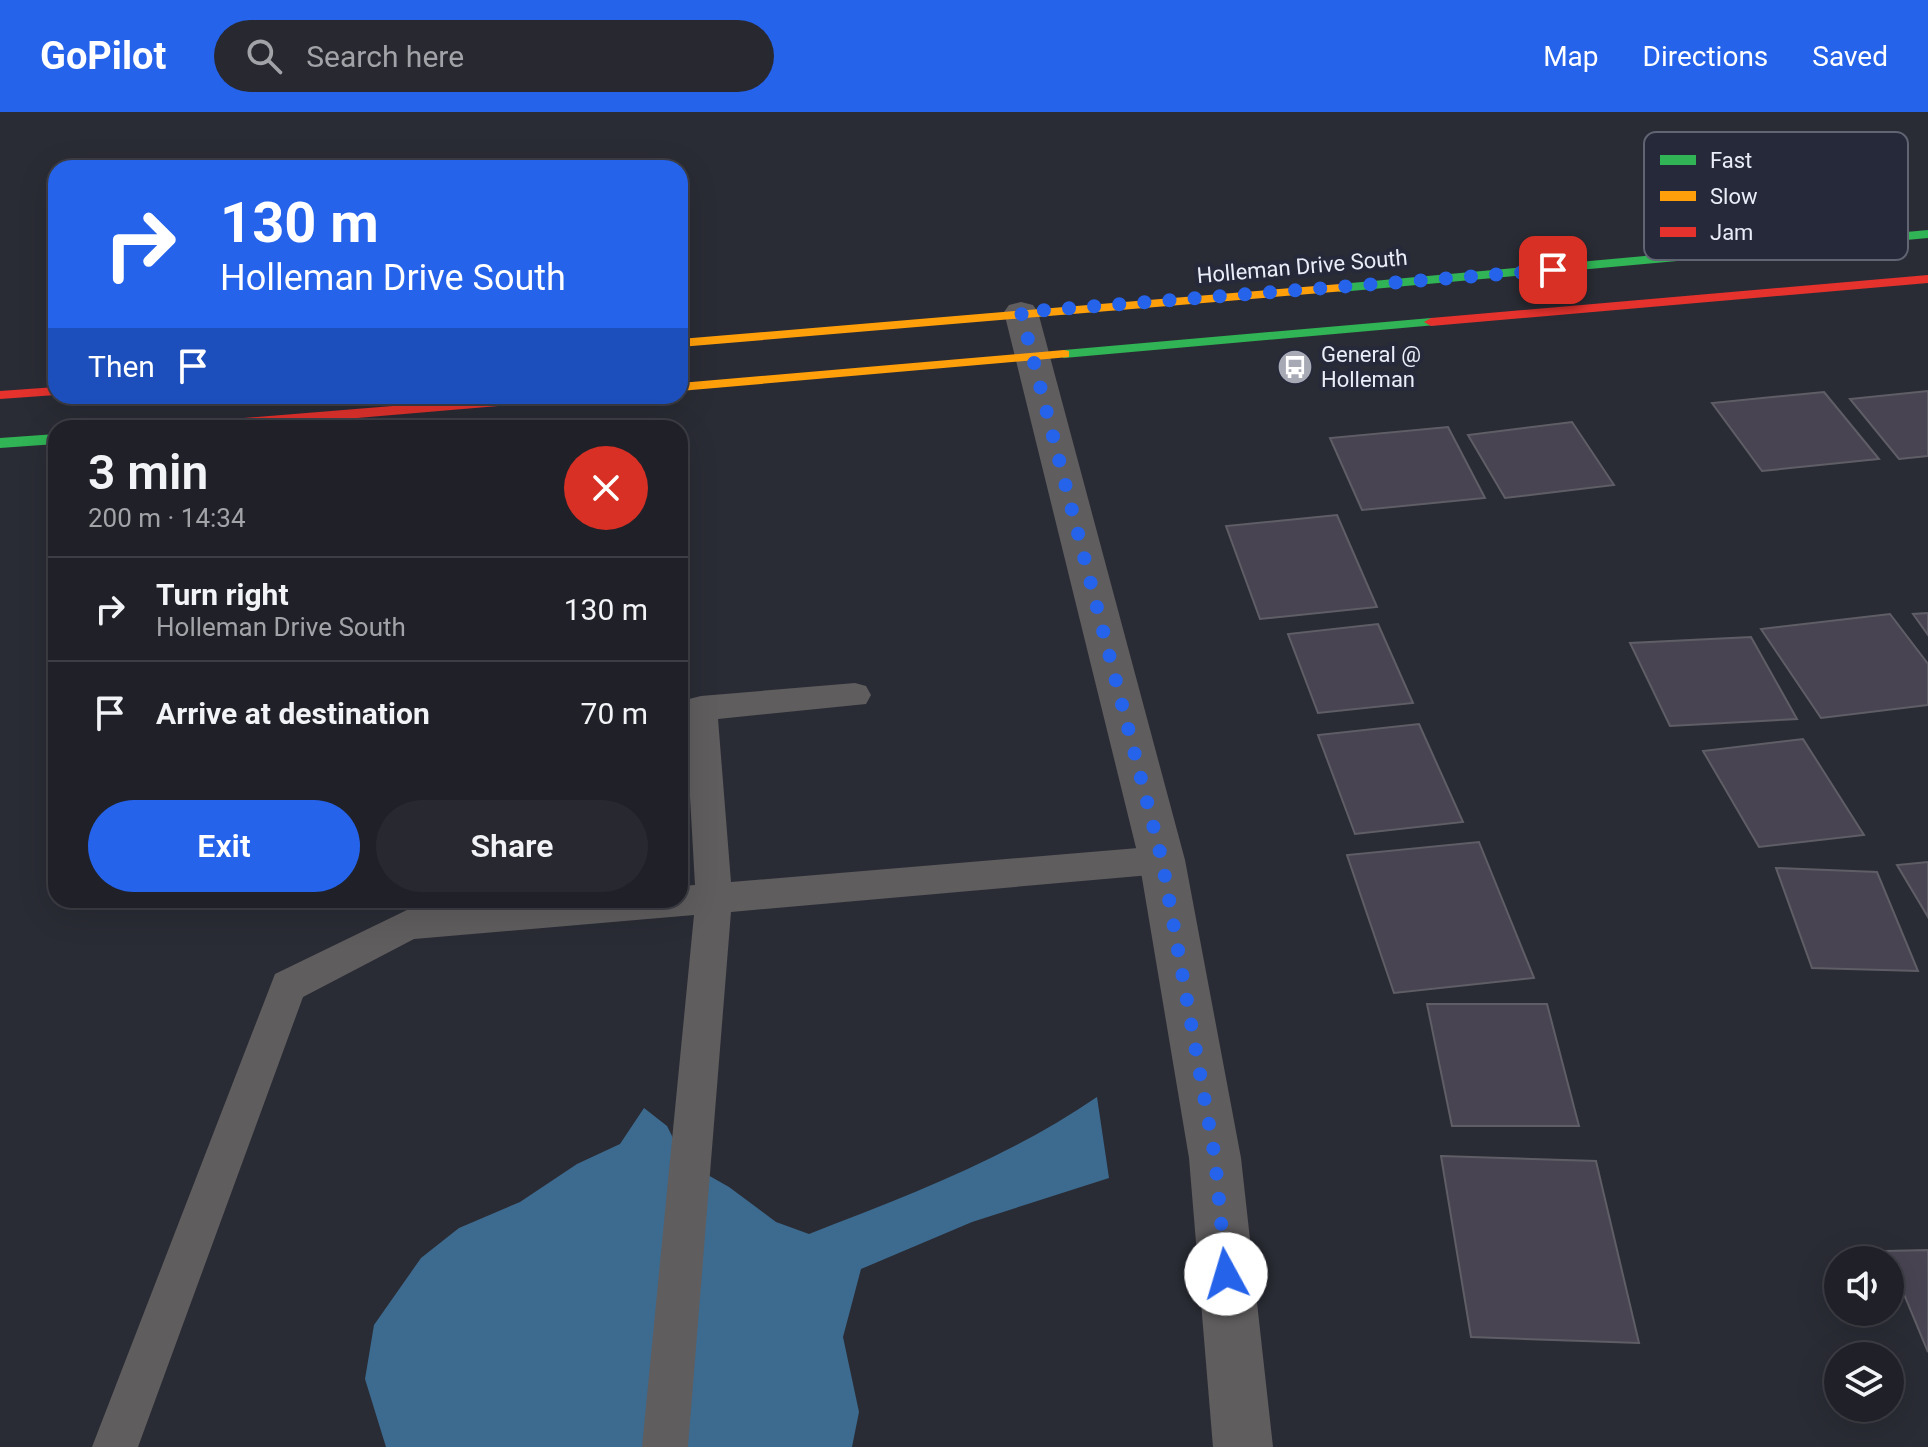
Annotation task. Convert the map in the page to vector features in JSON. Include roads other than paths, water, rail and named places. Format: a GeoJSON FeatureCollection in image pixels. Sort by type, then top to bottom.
{"type":"FeatureCollection","features":[{"type":"Feature","properties":{"kind":"street","name":"Holleman Drive South"},"geometry":{"type":"LineString","coordinates":[[1908,236],[1928,234]]}},
{"type":"Feature","properties":{"kind":"street","name":"Holleman Drive South"},"geometry":{"type":"LineString","coordinates":[[688,342],[1657,260]]}},
{"type":"Feature","properties":{"kind":"street"},"geometry":{"type":"LineString","coordinates":[[688,386],[1928,279]]}},
{"type":"Feature","properties":{"kind":"street"},"geometry":{"type":"LineString","coordinates":[[1021,312],[1162,860],[1215,1158],[1243,1447]]}},
{"type":"Feature","properties":{"kind":"street"},"geometry":{"type":"LineString","coordinates":[[0,395],[48,392]]}},
{"type":"Feature","properties":{"kind":"street"},"geometry":{"type":"LineString","coordinates":[[280,420],[472,404]]}},
{"type":"Feature","properties":{"kind":"street"},"geometry":{"type":"LineString","coordinates":[[0,443],[48,440]]}},
{"type":"Feature","properties":{"kind":"lane"},"geometry":{"type":"LineString","coordinates":[[665,1447],[714,898],[691,709],[855,695]]}},
{"type":"Feature","properties":{"kind":"lane"},"geometry":{"type":"LineString","coordinates":[[688,900],[1162,860]]}},
{"type":"Feature","properties":{"kind":"lane"},"geometry":{"type":"LineString","coordinates":[[115,1447],[288,986],[409,924],[597,908]]}},
{"type":"Feature","properties":{"kind":"water"},"geometry":{"type":"Polygon","coordinates":[[[1097,1097],[1109,1178],[972,1222],[861,1269],[843,1337],[859,1412],[852,1447],[386,1447],[365,1379],[374,1325],[421,1258],[459,1228],[520,1202],[577,1164],[620,1144],[644,1108],[667,1126],[685,1162],[729,1187],[776,1222],[809,1234],[921,1190],[993,1157],[1097,1097]]]}},
{"type":"Feature","properties":{"kind":"place","name":"General @ Holleman"},"geometry":{"type":"Point","coordinates":[1295,367]}}]}
